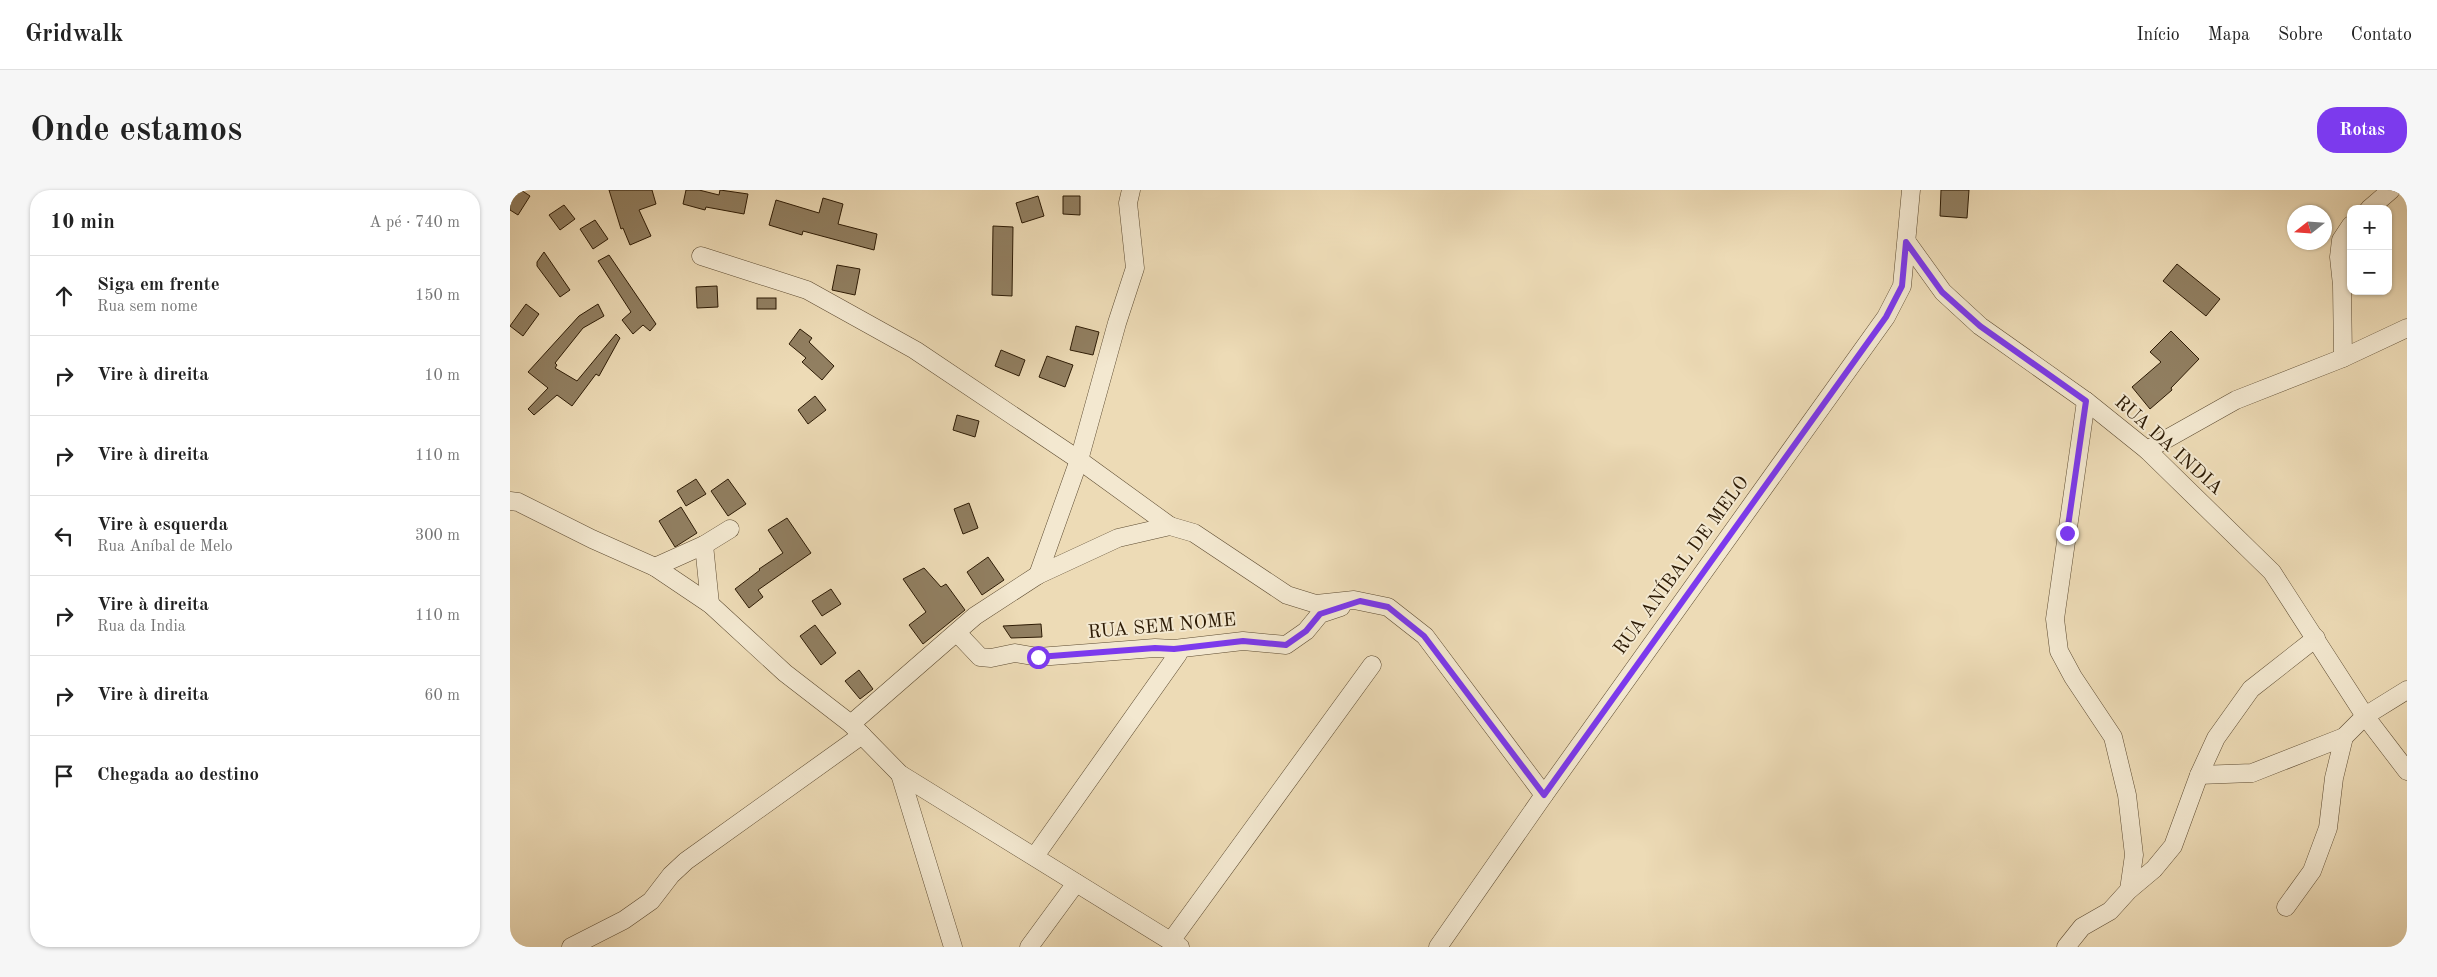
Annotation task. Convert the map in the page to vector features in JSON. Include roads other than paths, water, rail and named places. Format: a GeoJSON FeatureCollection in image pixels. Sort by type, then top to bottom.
{"type":"FeatureCollection","features":[{"type":"Feature","properties":{"kind":"street"},"geometry":{"type":"LineString","coordinates":[[1038,575],[1079,460],[1117,323],[1135,268],[1128,204],[1131,190]]}},
{"type":"Feature","properties":{"kind":"street","name":"RUA ANÍBAL DE MELO"},"geometry":{"type":"LineString","coordinates":[[1438,947],[1544,795],[1886,317],[1902,286],[1911,190]]}},
{"type":"Feature","properties":{"kind":"street"},"geometry":{"type":"LineString","coordinates":[[2374,205],[2391,190]]}},
{"type":"Feature","properties":{"kind":"street"},"geometry":{"type":"LineString","coordinates":[[2343,358],[2342,285],[2339,257],[2341,240],[2347,231]]}},
{"type":"Feature","properties":{"kind":"street","name":"RUA DA INDIA"},"geometry":{"type":"LineString","coordinates":[[1906,242],[1942,292],[1980,326],[2086,401],[2147,450],[2272,572],[2365,716],[2407,771]]}},
{"type":"Feature","properties":{"kind":"street"},"geometry":{"type":"LineString","coordinates":[[701,256],[815,295],[915,350],[1079,460],[1170,526],[1194,533],[1287,595],[1316,604],[1360,601],[1388,607],[1424,636],[1544,795]]}},
{"type":"Feature","properties":{"kind":"street"},"geometry":{"type":"LineString","coordinates":[[2147,450],[2236,400],[2343,358],[2407,328]]}},
{"type":"Feature","properties":{"kind":"street"},"geometry":{"type":"LineString","coordinates":[[2086,401],[2055,619],[2059,652],[2073,677],[2113,737],[2128,795],[2134,855],[2129,890]]}},
{"type":"Feature","properties":{"kind":"street"},"geometry":{"type":"LineString","coordinates":[[510,501],[518,502],[592,539],[655,567],[710,604],[785,673],[857,730],[900,774],[1175,944],[1372,665]]}},
{"type":"Feature","properties":{"kind":"street"},"geometry":{"type":"LineString","coordinates":[[571,947],[624,920],[651,901],[686,861],[857,730],[975,616],[1038,575],[1118,538],[1170,526]]}},
{"type":"Feature","properties":{"kind":"street"},"geometry":{"type":"LineString","coordinates":[[655,567],[704,545],[730,529]]}},
{"type":"Feature","properties":{"kind":"street"},"geometry":{"type":"LineString","coordinates":[[704,545],[710,604]]}},
{"type":"Feature","properties":{"kind":"street","name":"RUA SEM NOME"},"geometry":{"type":"LineString","coordinates":[[962,638],[980,657],[991,658],[1014,654],[1038,657],[1155,648],[1174,649],[1243,641],[1286,645],[1306,631],[1320,614],[1360,601]]}},
{"type":"Feature","properties":{"kind":"street"},"geometry":{"type":"LineString","coordinates":[[2066,947],[2082,927],[2110,911],[2129,890],[2154,869],[2173,846],[2199,774],[2216,738],[2251,689],[2316,638]]}},
{"type":"Feature","properties":{"kind":"street"},"geometry":{"type":"LineString","coordinates":[[1035,856],[1178,654]]}},
{"type":"Feature","properties":{"kind":"street"},"geometry":{"type":"LineString","coordinates":[[2199,774],[2252,773],[2344,737],[2365,716],[2407,690]]}},
{"type":"Feature","properties":{"kind":"street"},"geometry":{"type":"LineString","coordinates":[[2286,907],[2312,871],[2328,828],[2334,778],[2344,737]]}},
{"type":"Feature","properties":{"kind":"street"},"geometry":{"type":"LineString","coordinates":[[900,774],[953,947]]}},
{"type":"Feature","properties":{"kind":"street"},"geometry":{"type":"LineString","coordinates":[[1029,947],[1076,883]]}}]}
